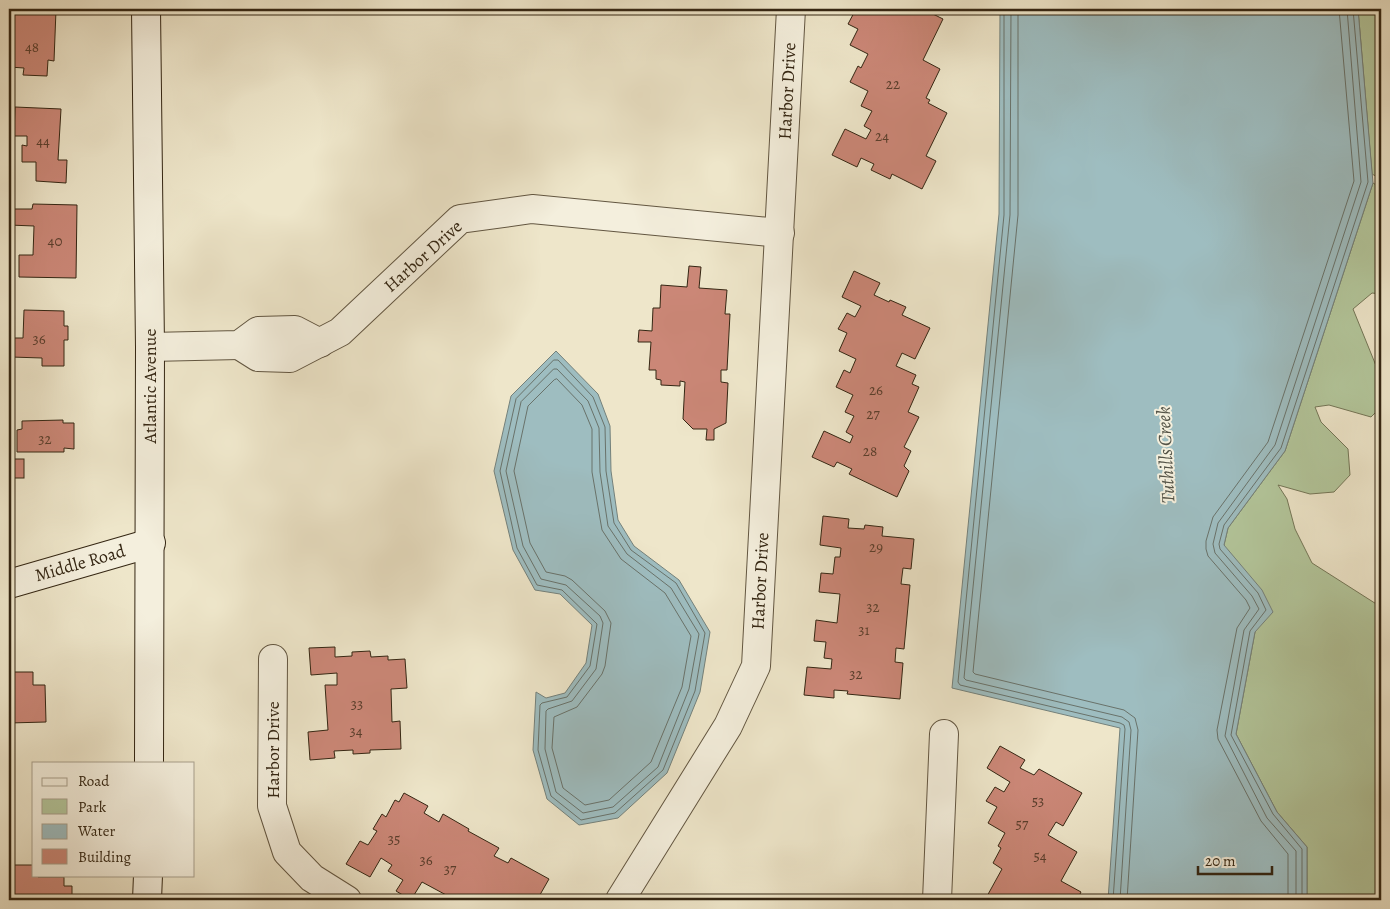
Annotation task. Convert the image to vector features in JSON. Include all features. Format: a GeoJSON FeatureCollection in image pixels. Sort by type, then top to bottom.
{"type":"FeatureCollection","features":[{"type":"Feature","properties":{"kind":"street","name":"Atlantic Avenue"},"geometry":{"type":"LineString","coordinates":[[146,9],[151,543],[149,762]]}},
{"type":"Feature","properties":{"kind":"street","name":"Harbor Drive"},"geometry":{"type":"LineString","coordinates":[[626,898],[728,726],[756,666],[792,9]]}},
{"type":"Feature","properties":{"kind":"street","name":"Harbor Drive"},"geometry":{"type":"LineString","coordinates":[[150,347],[239,345],[258,357],[290,358],[340,332],[460,219],[532,209],[780,233]]}},
{"type":"Feature","properties":{"kind":"street","name":"Middle Road"},"geometry":{"type":"LineString","coordinates":[[9,584],[151,543]]}},
{"type":"Feature","properties":{"kind":"street","name":"Harbor Drive"},"geometry":{"type":"LineString","coordinates":[[273,659],[272,806],[288,852],[312,878],[347,900]]}},
{"type":"Feature","properties":{"kind":"street"},"geometry":{"type":"LineString","coordinates":[[937,900],[944,734]]}},
{"type":"Feature","properties":{"kind":"street"},"geometry":{"type":"LineString","coordinates":[[147,900],[148,876]]}},
{"type":"Feature","properties":{"kind":"green space"},"geometry":{"type":"Polygon","coordinates":[[[1358,9],[1381,9],[1381,179],[1372,174],[1358,9]]]}},
{"type":"Feature","properties":{"kind":"green space"},"geometry":{"type":"Polygon","coordinates":[[[1373,183],[1381,188],[1381,294],[1372,293],[1353,309],[1381,378],[1381,407],[1371,417],[1329,405],[1315,407],[1321,422],[1348,449],[1350,475],[1334,492],[1310,494],[1278,485],[1287,499],[1295,529],[1312,563],[1381,607],[1381,900],[1307,900],[1307,847],[1277,812],[1236,734],[1255,632],[1224,545],[1228,528],[1285,451],[1373,183]]]}},
{"type":"Feature","properties":{"kind":"water","name":"Tuthills Creek"},"geometry":{"type":"Polygon","coordinates":[[[1000,9],[1358,9],[1373,183],[1285,451],[1228,528],[1224,545],[1262,590],[1273,612],[1255,632],[1236,734],[1277,812],[1307,847],[1307,900],[1108,900],[1120,728],[952,688],[999,214],[1000,9]]]}},
{"type":"Feature","properties":{"kind":"water"},"geometry":{"type":"Polygon","coordinates":[[[556,351],[598,394],[610,426],[611,471],[618,520],[634,546],[679,580],[710,632],[700,692],[667,773],[618,818],[579,825],[547,799],[533,750],[536,692],[546,698],[565,693],[586,663],[592,625],[560,594],[535,590],[513,550],[494,471],[511,396],[556,351]]]}},
{"type":"Feature","properties":{"kind":"building"},"geometry":{"type":"Polygon","coordinates":[[[9,9],[56,10],[54,61],[48,60],[47,76],[23,75],[24,68],[9,67],[9,9]]]}},
{"type":"Feature","properties":{"kind":"building"},"geometry":{"type":"Polygon","coordinates":[[[856,9],[923,9],[943,19],[923,60],[940,69],[926,98],[930,100],[928,103],[947,113],[926,156],[936,161],[922,189],[892,174],[890,179],[871,170],[874,164],[861,158],[857,167],[832,155],[845,129],[866,139],[871,130],[864,126],[872,111],[861,106],[868,91],[850,82],[858,66],[861,68],[868,54],[850,45],[858,29],[848,24],[856,9]]]}},
{"type":"Feature","properties":{"kind":"building"},"geometry":{"type":"Polygon","coordinates":[[[15,107],[61,109],[58,160],[67,160],[66,183],[36,181],[36,162],[22,162],[22,145],[27,146],[27,136],[14,136],[15,107]]]}},
{"type":"Feature","properties":{"kind":"building"},"geometry":{"type":"Polygon","coordinates":[[[33,204],[77,205],[76,278],[19,277],[19,255],[33,255],[34,226],[9,225],[9,209],[32,209],[33,204]]]}},
{"type":"Feature","properties":{"kind":"building"},"geometry":{"type":"Polygon","coordinates":[[[689,266],[701,267],[699,288],[727,290],[725,314],[730,314],[727,370],[721,370],[721,382],[728,383],[726,423],[714,429],[714,440],[706,440],[707,429],[693,429],[683,419],[685,382],[680,381],[680,386],[661,385],[661,380],[656,379],[656,370],[649,370],[651,342],[638,342],[639,330],[652,331],[653,308],[660,308],[661,285],[687,287],[689,266]]]}},
{"type":"Feature","properties":{"kind":"building"},"geometry":{"type":"Polygon","coordinates":[[[854,271],[880,283],[874,295],[906,307],[902,315],[930,328],[915,359],[902,353],[896,366],[916,375],[912,384],[919,387],[908,412],[919,417],[904,447],[911,451],[904,466],[909,471],[897,497],[849,474],[852,469],[837,462],[834,467],[812,457],[824,431],[850,443],[853,436],[846,432],[854,416],[845,412],[853,395],[836,387],[844,370],[850,373],[856,359],[839,351],[847,333],[838,329],[847,313],[855,317],[861,306],[842,297],[854,271]]]}},
{"type":"Feature","properties":{"kind":"building"},"geometry":{"type":"Polygon","coordinates":[[[24,310],[64,311],[64,326],[68,326],[68,340],[64,340],[64,366],[42,366],[42,358],[11,357],[11,354],[9,354],[10,338],[23,338],[24,310]]]}},
{"type":"Feature","properties":{"kind":"building"},"geometry":{"type":"Polygon","coordinates":[[[63,420],[63,423],[74,423],[74,449],[64,448],[64,452],[17,452],[17,430],[22,429],[22,421],[63,420]]]}},
{"type":"Feature","properties":{"kind":"building"},"geometry":{"type":"Polygon","coordinates":[[[12,459],[24,459],[24,478],[12,478],[12,459]]]}},
{"type":"Feature","properties":{"kind":"building"},"geometry":{"type":"Polygon","coordinates":[[[823,516],[849,519],[848,528],[864,529],[865,525],[883,527],[882,536],[914,539],[911,569],[903,568],[901,584],[910,585],[904,649],[896,648],[895,662],[903,663],[900,699],[847,694],[848,691],[834,690],[834,698],[804,695],[807,667],[831,669],[832,659],[824,658],[826,642],[814,641],[816,620],[837,623],[840,594],[819,592],[821,573],[833,574],[835,557],[840,557],[841,548],[820,545],[823,516]]]}},
{"type":"Feature","properties":{"kind":"building"},"geometry":{"type":"Polygon","coordinates":[[[335,647],[335,657],[352,656],[352,652],[370,651],[371,657],[388,656],[388,660],[405,659],[407,688],[391,689],[392,722],[400,721],[401,749],[370,750],[370,753],[353,754],[353,750],[334,751],[335,758],[310,760],[308,732],[328,730],[325,685],[337,685],[337,673],[311,675],[309,648],[335,647]]]}},
{"type":"Feature","properties":{"kind":"building"},"geometry":{"type":"Polygon","coordinates":[[[9,672],[33,672],[33,685],[45,685],[46,722],[9,723],[9,672]]]}},
{"type":"Feature","properties":{"kind":"building"},"geometry":{"type":"Polygon","coordinates":[[[1000,746],[1025,760],[1020,768],[1034,775],[1039,769],[1082,793],[1063,826],[1056,822],[1048,835],[1077,852],[1061,881],[1081,892],[1077,900],[989,900],[986,898],[1002,869],[993,863],[1001,848],[998,846],[1005,833],[988,823],[997,807],[986,801],[995,787],[1004,792],[1010,782],[987,768],[1000,746]]]}},
{"type":"Feature","properties":{"kind":"building"},"geometry":{"type":"Polygon","coordinates":[[[404,793],[428,806],[424,813],[439,822],[443,814],[469,829],[468,831],[499,848],[494,856],[508,863],[511,858],[549,879],[537,900],[445,900],[448,896],[422,882],[411,900],[396,891],[403,880],[388,871],[392,865],[381,858],[370,877],[346,864],[360,841],[368,845],[377,831],[373,829],[382,814],[386,817],[395,800],[399,802],[404,793]]]}},
{"type":"Feature","properties":{"kind":"building"},"geometry":{"type":"Polygon","coordinates":[[[10,865],[32,865],[32,876],[64,877],[64,886],[72,886],[72,895],[75,895],[75,900],[10,900],[10,865]]]}}]}
